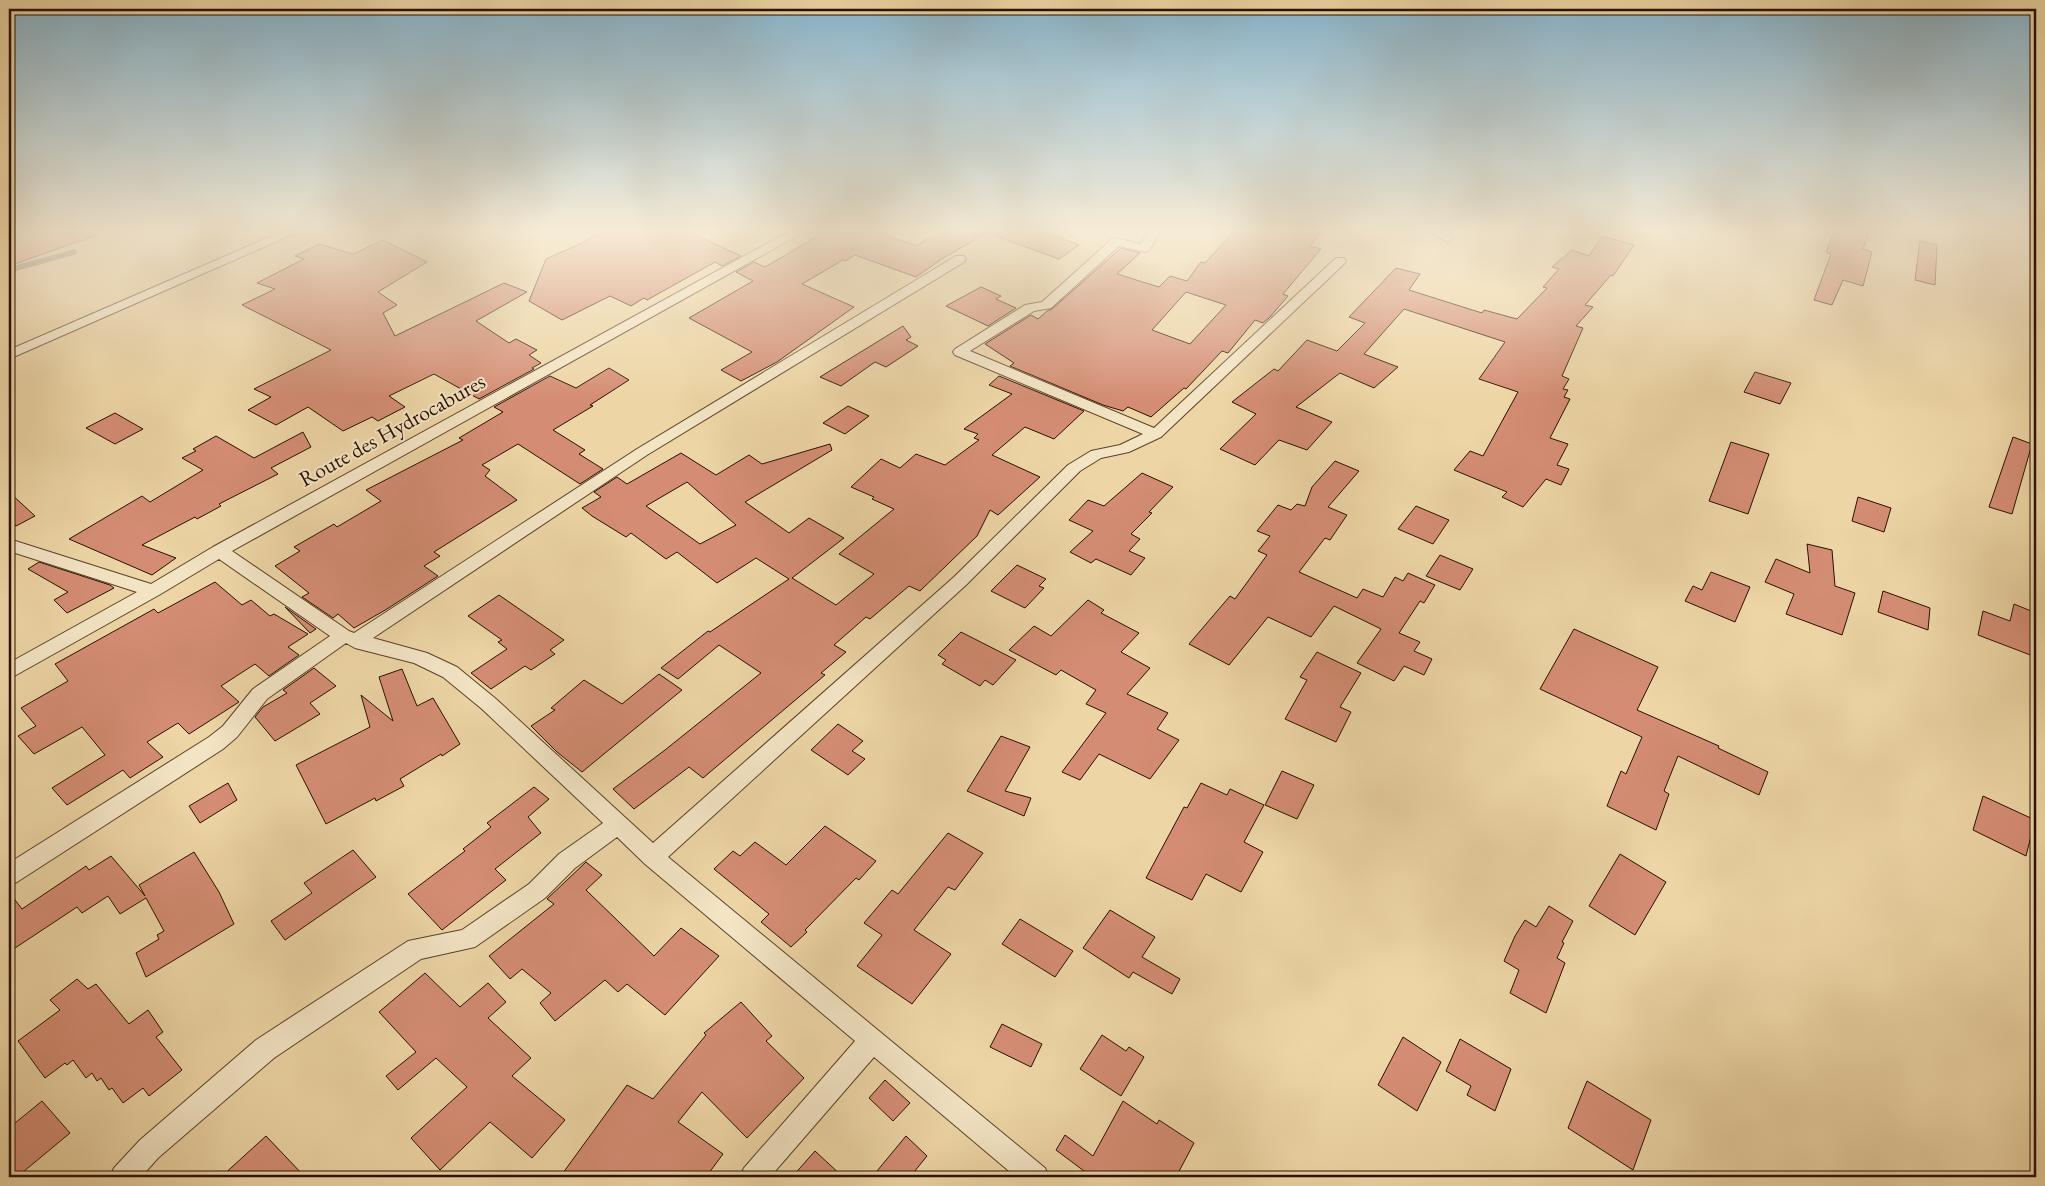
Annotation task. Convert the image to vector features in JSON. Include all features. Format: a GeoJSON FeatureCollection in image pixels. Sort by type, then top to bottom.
{"type":"FeatureCollection","features":[{"type":"Feature","properties":{"kind":"street"},"geometry":{"type":"LineString","coordinates":[[9,355],[165,287]]}},
{"type":"Feature","properties":{"kind":"street","name":"Route des Hydrocabures"},"geometry":{"type":"LineString","coordinates":[[9,672],[219,551],[698,287]]}},
{"type":"Feature","properties":{"kind":"street"},"geometry":{"type":"LineString","coordinates":[[9,875],[216,743],[231,732],[249,705],[260,694],[642,452],[913,287]]}},
{"type":"Feature","properties":{"kind":"street"},"geometry":{"type":"LineString","coordinates":[[1066,287],[1046,305],[1030,308],[960,352],[1156,434]]}},
{"type":"Feature","properties":{"kind":"street"},"geometry":{"type":"LineString","coordinates":[[653,857],[960,580],[1074,468],[1096,454],[1124,449],[1156,434],[1313,287]]}},
{"type":"Feature","properties":{"kind":"street"},"geometry":{"type":"LineString","coordinates":[[9,545],[154,590]]}},
{"type":"Feature","properties":{"kind":"street"},"geometry":{"type":"LineString","coordinates":[[219,551],[349,638],[420,658],[450,672],[489,704],[653,857],[1036,1177]]}},
{"type":"Feature","properties":{"kind":"street"},"geometry":{"type":"LineString","coordinates":[[123,1177],[149,1149],[265,1049],[416,949],[467,940],[536,890],[567,861],[618,824]]}},
{"type":"Feature","properties":{"kind":"street"},"geometry":{"type":"LineString","coordinates":[[753,1177],[872,1041]]}},
{"type":"Feature","properties":{"kind":"building"},"geometry":{"type":"Polygon","coordinates":[[[270,287],[386,287],[378,292],[397,305],[383,313],[395,336],[495,287],[515,287],[527,292],[476,321],[509,343],[516,339],[537,350],[529,355],[541,363],[532,368],[534,369],[479,399],[434,374],[389,396],[405,407],[378,421],[372,417],[343,431],[308,407],[276,425],[248,410],[271,397],[254,389],[331,350],[242,305],[275,289],[270,287]]]}},
{"type":"Feature","properties":{"kind":"building"},"geometry":{"type":"Polygon","coordinates":[[[535,287],[670,287],[647,300],[644,298],[631,306],[610,296],[562,320],[529,301],[535,287]]]}},
{"type":"Feature","properties":{"kind":"building"},"geometry":{"type":"Polygon","coordinates":[[[742,287],[810,287],[854,307],[777,362],[741,381],[721,370],[752,352],[689,318],[742,287]]]}},
{"type":"Feature","properties":{"kind":"building"},"geometry":{"type":"Polygon","coordinates":[[[982,287],[1001,296],[996,299],[1016,308],[988,326],[946,306],[982,287]]]}},
{"type":"Feature","properties":{"kind":"building"},"geometry":{"type":"Polygon","coordinates":[[[1076,287],[1289,287],[1283,294],[1288,296],[1269,318],[1263,323],[1255,320],[1228,353],[1222,351],[1186,389],[1184,388],[1151,417],[1128,407],[1123,411],[1103,405],[1010,366],[1014,363],[985,344],[1031,315],[1038,319],[1076,287]],[[1186,292],[1152,330],[1190,344],[1226,305],[1186,292]]]}},
{"type":"Feature","properties":{"kind":"building"},"geometry":{"type":"Polygon","coordinates":[[[1377,287],[1411,287],[1409,290],[1482,313],[1484,310],[1517,319],[1547,288],[1544,287],[1600,287],[1585,305],[1593,307],[1576,326],[1583,328],[1562,376],[1569,379],[1563,389],[1568,390],[1564,397],[1570,399],[1550,438],[1568,444],[1557,465],[1569,469],[1561,485],[1546,479],[1523,507],[1502,497],[1507,492],[1454,470],[1470,451],[1483,456],[1518,392],[1479,379],[1505,342],[1404,309],[1364,354],[1398,367],[1374,388],[1340,373],[1296,407],[1332,422],[1307,450],[1279,440],[1255,465],[1220,449],[1256,414],[1232,402],[1274,369],[1278,371],[1307,340],[1337,351],[1365,323],[1349,317],[1377,287]]]}},
{"type":"Feature","properties":{"kind":"building"},"geometry":{"type":"Polygon","coordinates":[[[1819,287],[1840,287],[1832,305],[1814,300],[1819,287]]]}},
{"type":"Feature","properties":{"kind":"building"},"geometry":{"type":"Polygon","coordinates":[[[903,326],[911,337],[906,340],[918,346],[886,367],[875,362],[841,386],[820,377],[903,326]]]}},
{"type":"Feature","properties":{"kind":"building"},"geometry":{"type":"Polygon","coordinates":[[[609,368],[629,380],[590,405],[593,406],[553,430],[585,450],[579,454],[603,469],[580,484],[518,444],[482,465],[490,470],[485,476],[517,500],[434,552],[440,556],[424,566],[438,576],[387,609],[354,628],[338,614],[333,618],[302,597],[309,593],[275,566],[300,551],[294,547],[334,524],[337,527],[381,501],[366,490],[463,440],[459,438],[503,412],[494,407],[550,376],[576,388],[609,368]]]}},
{"type":"Feature","properties":{"kind":"building"},"geometry":{"type":"Polygon","coordinates":[[[1755,372],[1791,383],[1780,404],[1744,392],[1755,372]]]}},
{"type":"Feature","properties":{"kind":"building"},"geometry":{"type":"Polygon","coordinates":[[[999,376],[1084,411],[1054,439],[1025,427],[992,455],[1040,477],[998,515],[990,510],[977,536],[920,591],[909,586],[870,619],[866,617],[834,645],[846,652],[821,673],[825,675],[703,778],[689,767],[634,809],[613,789],[761,673],[719,645],[678,679],[661,668],[708,631],[710,632],[789,579],[756,558],[717,583],[677,552],[666,559],[631,533],[626,537],[592,516],[582,508],[601,497],[594,492],[617,477],[627,484],[681,453],[716,475],[749,455],[762,464],[830,444],[832,450],[745,502],[789,533],[809,518],[844,538],[792,578],[836,605],[874,574],[839,554],[894,509],[872,499],[874,497],[851,487],[881,459],[900,468],[916,454],[945,465],[979,440],[974,438],[978,434],[964,429],[1012,394],[989,385],[999,376]],[[687,482],[646,506],[700,544],[736,525],[687,482]]]}},
{"type":"Feature","properties":{"kind":"building"},"geometry":{"type":"Polygon","coordinates":[[[848,406],[869,416],[845,434],[823,423],[848,406]]]}},
{"type":"Feature","properties":{"kind":"building"},"geometry":{"type":"Polygon","coordinates":[[[115,413],[143,429],[115,444],[86,428],[115,413]]]}},
{"type":"Feature","properties":{"kind":"building"},"geometry":{"type":"Polygon","coordinates":[[[303,432],[311,447],[271,468],[278,474],[219,504],[221,506],[197,519],[195,517],[142,545],[176,558],[152,575],[69,539],[142,496],[150,502],[203,470],[182,458],[196,451],[193,449],[216,436],[254,458],[303,432]]]}},
{"type":"Feature","properties":{"kind":"building"},"geometry":{"type":"Polygon","coordinates":[[[2013,437],[2032,444],[2012,514],[1989,507],[2013,437]]]}},
{"type":"Feature","properties":{"kind":"building"},"geometry":{"type":"Polygon","coordinates":[[[1731,442],[1769,454],[1748,514],[1709,501],[1731,442]]]}},
{"type":"Feature","properties":{"kind":"building"},"geometry":{"type":"Polygon","coordinates":[[[1335,461],[1359,471],[1328,507],[1347,515],[1330,540],[1325,538],[1299,572],[1357,598],[1363,589],[1383,597],[1395,577],[1403,581],[1408,573],[1435,585],[1424,603],[1420,601],[1399,633],[1420,642],[1414,651],[1432,659],[1424,675],[1404,666],[1394,681],[1357,663],[1381,629],[1334,606],[1311,637],[1268,617],[1229,665],[1189,644],[1230,596],[1235,599],[1267,555],[1258,551],[1270,536],[1257,531],[1278,505],[1291,510],[1297,504],[1305,506],[1312,487],[1335,461]]]}},
{"type":"Feature","properties":{"kind":"building"},"geometry":{"type":"Polygon","coordinates":[[[1142,473],[1173,487],[1149,512],[1152,513],[1131,534],[1140,539],[1129,551],[1145,558],[1131,575],[1096,559],[1091,563],[1070,552],[1093,531],[1069,520],[1088,500],[1104,506],[1142,473]]]}},
{"type":"Feature","properties":{"kind":"building"},"geometry":{"type":"Polygon","coordinates":[[[9,492],[35,516],[16,526],[9,518],[9,492]]]}},
{"type":"Feature","properties":{"kind":"building"},"geometry":{"type":"Polygon","coordinates":[[[1858,497],[1891,508],[1884,532],[1852,521],[1858,497]]]}},
{"type":"Feature","properties":{"kind":"building"},"geometry":{"type":"Polygon","coordinates":[[[1416,506],[1449,520],[1433,544],[1398,529],[1416,506]]]}},
{"type":"Feature","properties":{"kind":"building"},"geometry":{"type":"Polygon","coordinates":[[[1807,544],[1832,550],[1835,586],[1855,593],[1842,635],[1786,614],[1794,594],[1765,582],[1776,559],[1810,573],[1807,544]]]}},
{"type":"Feature","properties":{"kind":"building"},"geometry":{"type":"Polygon","coordinates":[[[1440,555],[1473,569],[1460,590],[1426,576],[1440,555]]]}},
{"type":"Feature","properties":{"kind":"building"},"geometry":{"type":"Polygon","coordinates":[[[39,562],[110,585],[114,588],[67,613],[54,600],[68,592],[28,569],[39,562]]]}},
{"type":"Feature","properties":{"kind":"building"},"geometry":{"type":"Polygon","coordinates":[[[1017,565],[1046,579],[1039,586],[1044,588],[1025,608],[991,591],[1017,565]]]}},
{"type":"Feature","properties":{"kind":"building"},"geometry":{"type":"Polygon","coordinates":[[[1711,572],[1750,587],[1735,622],[1685,601],[1693,586],[1702,590],[1711,572]]]}},
{"type":"Feature","properties":{"kind":"building"},"geometry":{"type":"Polygon","coordinates":[[[215,582],[242,605],[251,600],[270,616],[274,614],[308,634],[288,647],[299,655],[269,676],[255,664],[221,686],[239,702],[189,734],[178,723],[147,742],[163,757],[130,778],[123,770],[67,805],[52,788],[105,755],[82,727],[34,754],[18,736],[36,726],[21,708],[68,681],[55,664],[154,609],[158,613],[215,582]]]}},
{"type":"Feature","properties":{"kind":"building"},"geometry":{"type":"Polygon","coordinates":[[[1883,591],[1930,608],[1928,630],[1878,612],[1883,591]]]}},
{"type":"Feature","properties":{"kind":"building"},"geometry":{"type":"Polygon","coordinates":[[[499,595],[564,640],[550,650],[555,654],[531,670],[525,666],[491,689],[471,673],[507,649],[498,642],[502,640],[468,616],[499,595]]]}},
{"type":"Feature","properties":{"kind":"building"},"geometry":{"type":"Polygon","coordinates":[[[1088,600],[1104,610],[1101,613],[1139,633],[1121,652],[1150,668],[1127,694],[1168,713],[1157,729],[1179,740],[1150,779],[1099,754],[1080,780],[1062,772],[1106,713],[1086,704],[1096,690],[1061,670],[1056,675],[1009,650],[1034,626],[1051,636],[1088,600]]]}},
{"type":"Feature","properties":{"kind":"building"},"geometry":{"type":"Polygon","coordinates":[[[2014,604],[2036,613],[2036,642],[2033,656],[1978,635],[1983,611],[2010,621],[2014,604]]]}},
{"type":"Feature","properties":{"kind":"building"},"geometry":{"type":"Polygon","coordinates":[[[285,607],[316,629],[310,633],[285,607]]]}},
{"type":"Feature","properties":{"kind":"building"},"geometry":{"type":"Polygon","coordinates":[[[1574,629],[1658,667],[1637,710],[1719,746],[1718,748],[1768,772],[1759,795],[1678,756],[1664,791],[1669,794],[1656,830],[1607,806],[1621,771],[1626,774],[1642,737],[1540,689],[1574,629]]]}},
{"type":"Feature","properties":{"kind":"building"},"geometry":{"type":"Polygon","coordinates":[[[961,632],[1016,660],[993,685],[985,680],[980,686],[942,664],[946,660],[938,655],[961,632]]]}},
{"type":"Feature","properties":{"kind":"building"},"geometry":{"type":"Polygon","coordinates":[[[1317,652],[1361,673],[1340,707],[1351,712],[1336,742],[1285,719],[1307,680],[1300,677],[1317,652]]]}},
{"type":"Feature","properties":{"kind":"building"},"geometry":{"type":"Polygon","coordinates":[[[314,668],[336,686],[310,703],[320,714],[275,741],[255,717],[263,707],[287,693],[283,690],[314,668]]]}},
{"type":"Feature","properties":{"kind":"building"},"geometry":{"type":"Polygon","coordinates":[[[402,669],[417,706],[433,698],[460,744],[400,779],[404,786],[376,801],[375,798],[326,824],[296,765],[370,727],[361,695],[393,721],[379,677],[402,669]]]}},
{"type":"Feature","properties":{"kind":"building"},"geometry":{"type":"Polygon","coordinates":[[[659,674],[682,690],[582,772],[557,752],[531,726],[555,710],[551,708],[584,680],[622,704],[659,674]]]}},
{"type":"Feature","properties":{"kind":"building"},"geometry":{"type":"Polygon","coordinates":[[[838,724],[863,741],[852,751],[865,759],[848,775],[811,750],[838,724]]]}},
{"type":"Feature","properties":{"kind":"building"},"geometry":{"type":"Polygon","coordinates":[[[1001,736],[1030,747],[1005,791],[1031,798],[1024,816],[967,791],[1001,736]]]}},
{"type":"Feature","properties":{"kind":"building"},"geometry":{"type":"Polygon","coordinates":[[[1282,771],[1314,785],[1297,819],[1265,805],[1282,771]]]}},
{"type":"Feature","properties":{"kind":"building"},"geometry":{"type":"Polygon","coordinates":[[[228,783],[237,800],[200,823],[189,806],[228,783]]]}},
{"type":"Feature","properties":{"kind":"building"},"geometry":{"type":"Polygon","coordinates":[[[1201,783],[1227,795],[1230,789],[1264,805],[1244,842],[1263,852],[1241,892],[1206,874],[1192,900],[1146,878],[1184,807],[1187,808],[1201,783]]]}},
{"type":"Feature","properties":{"kind":"building"},"geometry":{"type":"Polygon","coordinates":[[[534,787],[549,799],[528,817],[541,833],[495,869],[506,880],[442,930],[408,894],[465,851],[463,849],[491,827],[487,823],[534,787]]]}},
{"type":"Feature","properties":{"kind":"building"},"geometry":{"type":"Polygon","coordinates":[[[1983,796],[2035,820],[2026,856],[1973,830],[1983,796]]]}},
{"type":"Feature","properties":{"kind":"building"},"geometry":{"type":"Polygon","coordinates":[[[825,826],[876,861],[859,880],[856,878],[791,947],[761,922],[769,914],[714,869],[733,851],[740,856],[755,842],[786,865],[825,826]]]}},
{"type":"Feature","properties":{"kind":"building"},"geometry":{"type":"Polygon","coordinates":[[[948,833],[983,853],[955,890],[948,887],[914,930],[951,954],[912,1004],[857,966],[882,935],[864,923],[892,890],[898,894],[948,833]]]}},
{"type":"Feature","properties":{"kind":"building"},"geometry":{"type":"Polygon","coordinates":[[[353,850],[376,877],[285,940],[271,921],[312,893],[304,883],[353,850]]]}},
{"type":"Feature","properties":{"kind":"building"},"geometry":{"type":"Polygon","coordinates":[[[194,852],[219,892],[234,924],[146,977],[136,953],[159,939],[157,935],[164,931],[146,898],[120,914],[108,896],[82,913],[77,907],[9,952],[9,892],[22,909],[86,866],[89,870],[111,856],[145,896],[139,885],[194,852]]]}},
{"type":"Feature","properties":{"kind":"building"},"geometry":{"type":"Polygon","coordinates":[[[1620,854],[1666,882],[1635,935],[1589,906],[1620,854]]]}},
{"type":"Feature","properties":{"kind":"building"},"geometry":{"type":"Polygon","coordinates":[[[586,862],[602,875],[586,890],[654,956],[681,928],[719,956],[665,1015],[627,984],[618,992],[605,980],[555,1021],[540,1003],[551,993],[522,969],[510,979],[489,956],[554,904],[547,899],[586,862]]]}},
{"type":"Feature","properties":{"kind":"building"},"geometry":{"type":"Polygon","coordinates":[[[1549,906],[1573,921],[1562,942],[1564,943],[1557,958],[1565,963],[1546,1013],[1510,993],[1519,970],[1504,961],[1515,936],[1525,920],[1536,927],[1549,906]]]}},
{"type":"Feature","properties":{"kind":"building"},"geometry":{"type":"Polygon","coordinates":[[[1110,910],[1155,937],[1142,957],[1180,979],[1172,994],[1133,972],[1129,978],[1083,948],[1110,910]]]}},
{"type":"Feature","properties":{"kind":"building"},"geometry":{"type":"Polygon","coordinates":[[[1020,919],[1073,951],[1055,977],[1002,944],[1020,919]]]}},
{"type":"Feature","properties":{"kind":"building"},"geometry":{"type":"Polygon","coordinates":[[[425,973],[460,1007],[488,983],[506,1002],[488,1018],[531,1058],[512,1076],[565,1120],[532,1158],[490,1122],[440,1170],[411,1138],[467,1087],[436,1058],[398,1090],[386,1076],[416,1052],[379,1012],[425,973]]]}},
{"type":"Feature","properties":{"kind":"building"},"geometry":{"type":"Polygon","coordinates":[[[77,979],[88,989],[96,984],[129,1024],[148,1010],[163,1032],[156,1037],[182,1070],[149,1096],[143,1088],[123,1103],[112,1088],[109,1090],[101,1078],[97,1081],[92,1073],[86,1078],[73,1060],[67,1065],[65,1063],[45,1078],[18,1041],[60,1010],[50,1000],[77,979]]]}},
{"type":"Feature","properties":{"kind":"building"},"geometry":{"type":"Polygon","coordinates":[[[741,1002],[772,1036],[766,1041],[804,1078],[747,1138],[702,1092],[678,1122],[723,1154],[706,1177],[560,1177],[627,1085],[653,1099],[706,1035],[704,1033],[741,1002]]]}},
{"type":"Feature","properties":{"kind":"building"},"geometry":{"type":"Polygon","coordinates":[[[1002,1024],[1042,1044],[1031,1067],[990,1047],[1002,1024]]]}},
{"type":"Feature","properties":{"kind":"building"},"geometry":{"type":"Polygon","coordinates":[[[1102,1035],[1126,1051],[1129,1047],[1144,1057],[1121,1096],[1080,1069],[1102,1035]]]}},
{"type":"Feature","properties":{"kind":"building"},"geometry":{"type":"Polygon","coordinates":[[[1403,1037],[1441,1062],[1417,1111],[1378,1085],[1403,1037]]]}},
{"type":"Feature","properties":{"kind":"building"},"geometry":{"type":"Polygon","coordinates":[[[1460,1039],[1511,1069],[1495,1111],[1467,1095],[1471,1086],[1446,1071],[1460,1039]]]}},
{"type":"Feature","properties":{"kind":"building"},"geometry":{"type":"Polygon","coordinates":[[[885,1080],[910,1103],[893,1121],[869,1098],[885,1080]]]}},
{"type":"Feature","properties":{"kind":"building"},"geometry":{"type":"Polygon","coordinates":[[[1587,1081],[1651,1120],[1633,1170],[1568,1128],[1587,1081]]]}},
{"type":"Feature","properties":{"kind":"building"},"geometry":{"type":"Polygon","coordinates":[[[42,1101],[70,1133],[17,1177],[9,1177],[9,1128],[42,1101]]]}},
{"type":"Feature","properties":{"kind":"building"},"geometry":{"type":"Polygon","coordinates":[[[1123,1101],[1157,1124],[1159,1120],[1194,1143],[1176,1177],[1092,1177],[1056,1150],[1065,1135],[1093,1156],[1123,1101]]]}},
{"type":"Feature","properties":{"kind":"building"},"geometry":{"type":"Polygon","coordinates":[[[266,1136],[305,1177],[221,1177],[266,1136]]]}},
{"type":"Feature","properties":{"kind":"building"},"geometry":{"type":"Polygon","coordinates":[[[906,1136],[927,1156],[910,1177],[872,1177],[906,1136]]]}},
{"type":"Feature","properties":{"kind":"building"},"geometry":{"type":"Polygon","coordinates":[[[815,1151],[843,1177],[792,1177],[815,1151]]]}}]}
